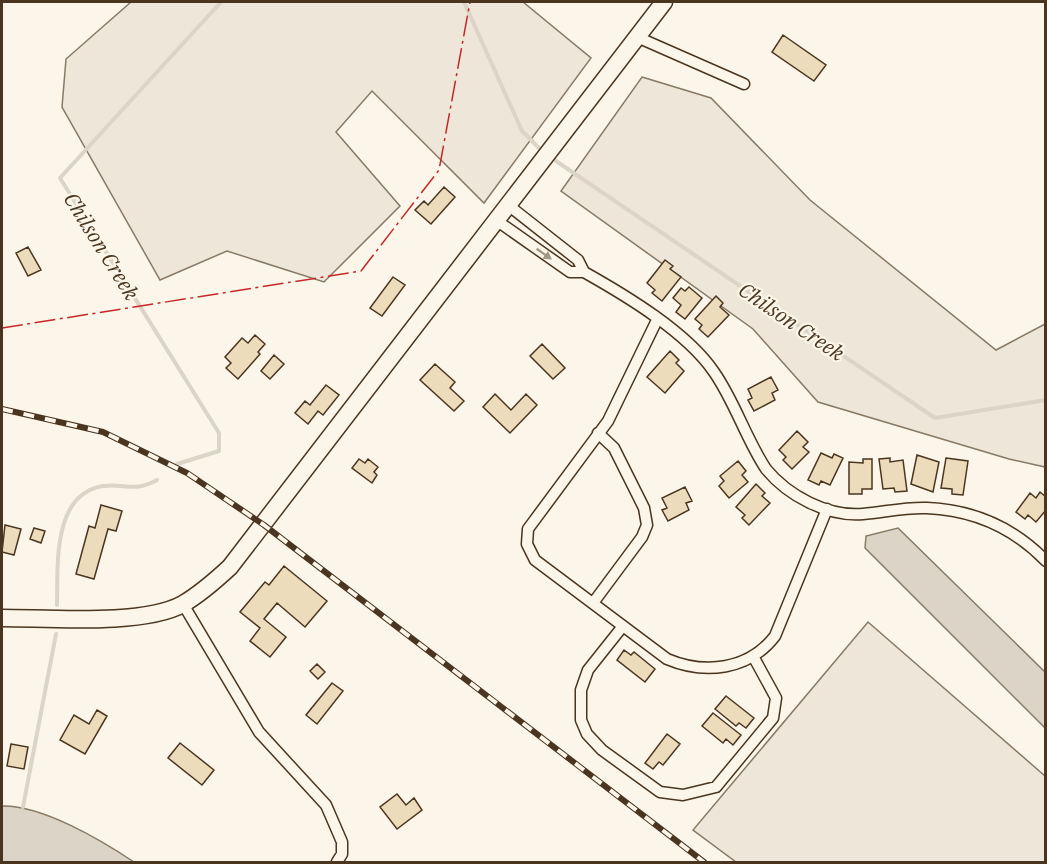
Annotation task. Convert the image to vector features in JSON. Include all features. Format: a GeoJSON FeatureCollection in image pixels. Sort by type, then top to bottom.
{"type":"FeatureCollection","features":[{"type":"Feature","properties":{"kind":"main road"},"geometry":{"type":"LineString","coordinates":[[2,618],[117,618],[161,611],[183,604],[230,567],[664,2]]}},
{"type":"Feature","properties":{"kind":"street"},"geometry":{"type":"LineString","coordinates":[[637,37],[744,84]]}},
{"type":"Feature","properties":{"kind":"street"},"geometry":{"type":"LineString","coordinates":[[508,205],[578,260],[584,272]]}},
{"type":"Feature","properties":{"kind":"street"},"geometry":{"type":"LineString","coordinates":[[496,220],[570,272],[584,272],[624,295],[697,351],[716,374],[758,458],[774,480],[796,495],[827,509],[861,514],[910,508],[952,510],[1000,524],[1031,546],[1046,561]]}},
{"type":"Feature","properties":{"kind":"street"},"geometry":{"type":"LineString","coordinates":[[657,320],[616,405],[528,529],[527,544],[535,560],[668,659],[686,667],[725,667],[753,656],[775,636],[827,509]]}},
{"type":"Feature","properties":{"kind":"street"},"geometry":{"type":"LineString","coordinates":[[593,603],[642,537],[647,516],[614,448],[598,433]]}},
{"type":"Feature","properties":{"kind":"street"},"geometry":{"type":"LineString","coordinates":[[183,604],[259,732],[326,805],[342,842],[342,854],[337,862]]}},
{"type":"Feature","properties":{"kind":"street"},"geometry":{"type":"LineString","coordinates":[[623,626],[588,670],[581,690],[581,720],[587,734],[602,750],[660,792],[683,795],[716,787],[773,718],[776,698],[753,656]]}},
{"type":"Feature","properties":{"kind":"shaded area"},"geometry":{"type":"Polygon","coordinates":[[[131,2],[523,2],[591,58],[484,203],[372,91],[336,132],[400,206],[324,282],[227,251],[160,280],[62,107],[66,59],[131,2]]]}},
{"type":"Feature","properties":{"kind":"shaded area"},"geometry":{"type":"Polygon","coordinates":[[[642,77],[711,98],[810,200],[996,350],[1045,324],[1045,467],[1009,459],[818,402],[753,329],[561,191],[642,77]]]}},
{"type":"Feature","properties":{"kind":"shaded area"},"geometry":{"type":"Polygon","coordinates":[[[898,528],[1045,672],[1045,728],[865,548],[866,536],[898,528]]]}},
{"type":"Feature","properties":{"kind":"shaded area"},"geometry":{"type":"Polygon","coordinates":[[[868,622],[1045,776],[1045,862],[736,862],[693,830],[868,622]]]}},
{"type":"Feature","properties":{"kind":"shaded area"},"geometry":{"type":"Polygon","coordinates":[[[2,806],[18,807],[53,817],[88,834],[134,862],[2,862],[2,806]]]}},
{"type":"Feature","properties":{"kind":"building"},"geometry":{"type":"Polygon","coordinates":[[[783,35],[826,65],[814,81],[772,52],[783,35]]]}},
{"type":"Feature","properties":{"kind":"building"},"geometry":{"type":"Polygon","coordinates":[[[444,187],[455,197],[431,224],[415,210],[424,201],[428,205],[444,187]]]}},
{"type":"Feature","properties":{"kind":"building"},"geometry":{"type":"Polygon","coordinates":[[[28,247],[41,270],[28,276],[16,253],[28,247]]]}},
{"type":"Feature","properties":{"kind":"building"},"geometry":{"type":"Polygon","coordinates":[[[665,260],[673,266],[670,269],[681,277],[662,301],[652,293],[655,290],[647,283],[665,260]]]}},
{"type":"Feature","properties":{"kind":"building"},"geometry":{"type":"Polygon","coordinates":[[[393,277],[405,285],[382,316],[370,308],[393,277]]]}},
{"type":"Feature","properties":{"kind":"building"},"geometry":{"type":"Polygon","coordinates":[[[689,287],[702,298],[685,319],[676,312],[681,305],[673,298],[681,288],[685,291],[689,287]]]}},
{"type":"Feature","properties":{"kind":"building"},"geometry":{"type":"Polygon","coordinates":[[[716,296],[723,303],[720,307],[729,315],[708,337],[699,329],[702,325],[695,319],[716,296]]]}},
{"type":"Feature","properties":{"kind":"building"},"geometry":{"type":"Polygon","coordinates":[[[255,335],[265,344],[258,352],[260,354],[238,379],[226,368],[231,363],[225,357],[242,338],[248,343],[255,335]]]}},
{"type":"Feature","properties":{"kind":"building"},"geometry":{"type":"Polygon","coordinates":[[[542,344],[565,368],[553,379],[530,356],[542,344]]]}},
{"type":"Feature","properties":{"kind":"building"},"geometry":{"type":"Polygon","coordinates":[[[670,351],[679,360],[676,363],[684,371],[665,393],[647,377],[670,351]]]}},
{"type":"Feature","properties":{"kind":"building"},"geometry":{"type":"Polygon","coordinates":[[[274,355],[284,364],[270,379],[261,371],[274,355]]]}},
{"type":"Feature","properties":{"kind":"building"},"geometry":{"type":"Polygon","coordinates":[[[435,364],[455,382],[450,388],[464,401],[454,411],[420,380],[435,364]]]}},
{"type":"Feature","properties":{"kind":"building"},"geometry":{"type":"Polygon","coordinates":[[[771,377],[778,390],[772,393],[775,400],[754,411],[748,400],[752,398],[748,389],[771,377]]]}},
{"type":"Feature","properties":{"kind":"building"},"geometry":{"type":"Polygon","coordinates":[[[326,385],[339,395],[323,415],[318,411],[308,424],[295,413],[305,401],[310,405],[326,385]]]}},
{"type":"Feature","properties":{"kind":"building"},"geometry":{"type":"Polygon","coordinates":[[[495,394],[511,410],[526,394],[537,405],[510,433],[483,407],[495,394]]]}},
{"type":"Feature","properties":{"kind":"building"},"geometry":{"type":"Polygon","coordinates":[[[797,431],[808,442],[803,447],[809,452],[792,469],[783,460],[786,457],[779,450],[797,431]]]}},
{"type":"Feature","properties":{"kind":"building"},"geometry":{"type":"Polygon","coordinates":[[[821,453],[832,458],[834,454],[843,458],[830,485],[821,481],[819,485],[808,480],[821,453]]]}},
{"type":"Feature","properties":{"kind":"building"},"geometry":{"type":"Polygon","coordinates":[[[917,455],[939,462],[933,492],[911,484],[917,455]]]}},
{"type":"Feature","properties":{"kind":"building"},"geometry":{"type":"Polygon","coordinates":[[[890,458],[890,462],[903,460],[907,491],[895,492],[894,488],[883,489],[879,459],[890,458]]]}},
{"type":"Feature","properties":{"kind":"building"},"geometry":{"type":"Polygon","coordinates":[[[946,458],[968,461],[963,495],[952,494],[952,489],[941,488],[946,458]]]}},
{"type":"Feature","properties":{"kind":"building"},"geometry":{"type":"Polygon","coordinates":[[[359,459],[365,463],[368,459],[378,467],[374,472],[377,475],[372,483],[352,468],[359,459]]]}},
{"type":"Feature","properties":{"kind":"building"},"geometry":{"type":"Polygon","coordinates":[[[863,459],[872,459],[872,489],[862,489],[862,494],[849,494],[849,462],[863,463],[863,459]]]}},
{"type":"Feature","properties":{"kind":"building"},"geometry":{"type":"Polygon","coordinates":[[[738,461],[746,471],[742,475],[748,482],[729,498],[719,486],[724,481],[720,476],[738,461]]]}},
{"type":"Feature","properties":{"kind":"building"},"geometry":{"type":"Polygon","coordinates":[[[756,484],[765,493],[762,496],[770,503],[749,525],[742,518],[745,515],[736,507],[756,484]]]}},
{"type":"Feature","properties":{"kind":"building"},"geometry":{"type":"Polygon","coordinates":[[[685,487],[692,501],[686,503],[689,510],[668,521],[662,510],[667,508],[662,498],[685,487]]]}},
{"type":"Feature","properties":{"kind":"building"},"geometry":{"type":"Polygon","coordinates":[[[1040,492],[1046,497],[1046,510],[1036,522],[1028,515],[1025,519],[1016,512],[1030,493],[1036,498],[1040,492]]]}},
{"type":"Feature","properties":{"kind":"building"},"geometry":{"type":"Polygon","coordinates":[[[101,505],[122,511],[116,531],[108,529],[94,579],[76,574],[89,526],[95,528],[101,505]]]}},
{"type":"Feature","properties":{"kind":"building"},"geometry":{"type":"Polygon","coordinates":[[[5,525],[21,529],[14,555],[2,552],[5,525]]]}},
{"type":"Feature","properties":{"kind":"building"},"geometry":{"type":"Polygon","coordinates":[[[34,528],[45,531],[41,543],[30,539],[34,528]]]}},
{"type":"Feature","properties":{"kind":"building"},"geometry":{"type":"Polygon","coordinates":[[[284,566],[327,601],[305,627],[277,603],[264,619],[286,637],[270,657],[250,641],[260,628],[240,612],[265,582],[269,585],[284,566]]]}},
{"type":"Feature","properties":{"kind":"building"},"geometry":{"type":"Polygon","coordinates":[[[624,650],[631,655],[634,652],[655,669],[645,682],[617,660],[624,650]]]}},
{"type":"Feature","properties":{"kind":"building"},"geometry":{"type":"Polygon","coordinates":[[[317,664],[325,672],[318,679],[310,671],[317,664]]]}},
{"type":"Feature","properties":{"kind":"building"},"geometry":{"type":"Polygon","coordinates":[[[332,683],[343,691],[317,724],[306,715],[332,683]]]}},
{"type":"Feature","properties":{"kind":"building"},"geometry":{"type":"Polygon","coordinates":[[[726,696],[754,718],[746,728],[739,723],[736,726],[715,709],[726,696]]]}},
{"type":"Feature","properties":{"kind":"building"},"geometry":{"type":"Polygon","coordinates":[[[97,710],[107,716],[85,754],[60,740],[74,715],[89,724],[97,710]]]}},
{"type":"Feature","properties":{"kind":"building"},"geometry":{"type":"Polygon","coordinates":[[[713,713],[741,735],[733,745],[726,739],[723,743],[702,726],[713,713]]]}},
{"type":"Feature","properties":{"kind":"building"},"geometry":{"type":"Polygon","coordinates":[[[667,734],[680,744],[663,765],[659,762],[653,769],[645,763],[667,734]]]}},
{"type":"Feature","properties":{"kind":"building"},"geometry":{"type":"Polygon","coordinates":[[[180,743],[214,770],[202,785],[168,758],[180,743]]]}},
{"type":"Feature","properties":{"kind":"building"},"geometry":{"type":"Polygon","coordinates":[[[11,744],[28,747],[24,769],[7,766],[11,744]]]}},
{"type":"Feature","properties":{"kind":"building"},"geometry":{"type":"Polygon","coordinates":[[[397,794],[406,805],[414,798],[422,810],[397,829],[380,807],[397,794]]]}},
{"type":"Feature","properties":{"kind":"waterway","name":"Chilson Creek"},"geometry":{"type":"LineString","coordinates":[[177,464],[219,451],[219,433],[60,178],[221,2]]}},
{"type":"Feature","properties":{"kind":"waterway","name":"Chilson Creek"},"geometry":{"type":"LineString","coordinates":[[464,2],[522,131],[542,151]]}},
{"type":"Feature","properties":{"kind":"waterway","name":"Chilson Creek"},"geometry":{"type":"LineString","coordinates":[[556,161],[935,418],[1046,400]]}},
{"type":"Feature","properties":{"kind":"waterway","name":"Chilson Creek"},"geometry":{"type":"LineString","coordinates":[[57,605],[57,571],[61,534],[74,502],[86,492],[103,486],[135,487],[157,480]]}},
{"type":"Feature","properties":{"kind":"waterway","name":"Chilson Creek"},"geometry":{"type":"LineString","coordinates":[[23,807],[56,634]]}},
{"type":"Feature","properties":{"kind":"railway"},"geometry":{"type":"LineString","coordinates":[[2,409],[103,432],[187,473],[264,525],[704,862]]}},
{"type":"Feature","properties":{"kind":"power"},"geometry":{"type":"LineString","coordinates":[[2,328],[361,271],[439,170],[470,2]]}}]}
